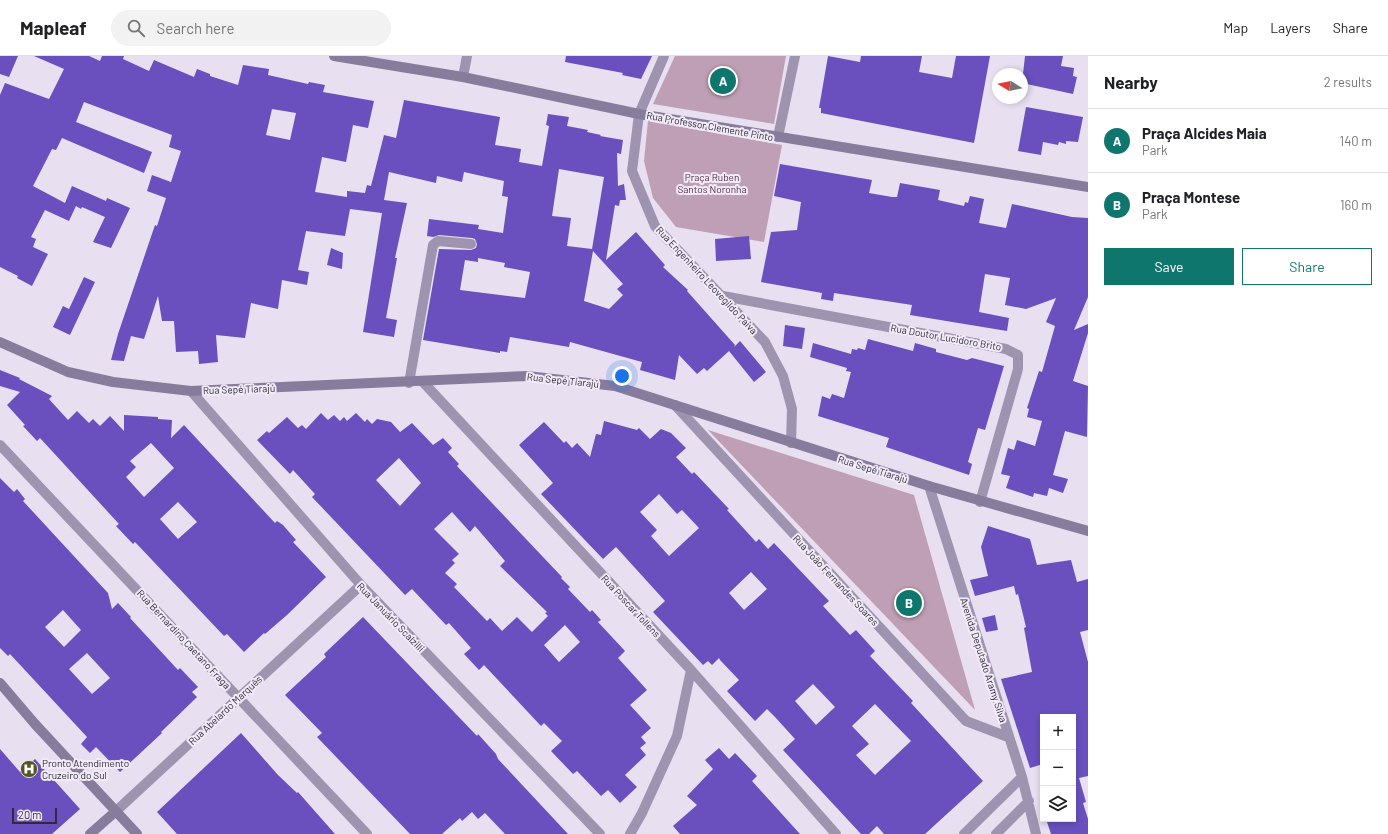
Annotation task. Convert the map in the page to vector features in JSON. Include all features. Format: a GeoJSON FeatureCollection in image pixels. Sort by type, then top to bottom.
{"type":"FeatureCollection","features":[{"type":"Feature","properties":{"kind":"street","name":"Rua Professor Clemente Pinto"},"geometry":{"type":"LineString","coordinates":[[334,56],[463,77],[639,114],[1088,187]]}},
{"type":"Feature","properties":{"kind":"street"},"geometry":{"type":"LineString","coordinates":[[463,77],[467,56]]}},
{"type":"Feature","properties":{"kind":"street","name":"Rua Engenheiro Leovegildo Paiva"},"geometry":{"type":"LineString","coordinates":[[664,56],[639,114],[632,171],[655,226],[765,342],[783,376],[792,409],[791,443]]}},
{"type":"Feature","properties":{"kind":"street"},"geometry":{"type":"LineString","coordinates":[[778,137],[795,56]]}},
{"type":"Feature","properties":{"kind":"street"},"geometry":{"type":"LineString","coordinates":[[410,382],[433,245],[438,241],[471,244]]}},
{"type":"Feature","properties":{"kind":"street","name":"Rua Doutor Lucidoro Brito"},"geometry":{"type":"LineString","coordinates":[[723,296],[1006,349],[1018,355],[1018,369],[980,502]]}},
{"type":"Feature","properties":{"kind":"street","name":"Rua Sepé Tiarajú"},"geometry":{"type":"LineString","coordinates":[[0,342],[68,372],[113,382],[191,391],[423,382],[527,376],[615,386],[980,502],[1088,530]]}},
{"type":"Feature","properties":{"kind":"street","name":"Rua Poscar Tollens"},"geometry":{"type":"LineString","coordinates":[[423,382],[691,670],[836,834]]}},
{"type":"Feature","properties":{"kind":"street","name":"Rua Januário Scalzilli"},"geometry":{"type":"LineString","coordinates":[[191,391],[360,585],[600,834]]}},
{"type":"Feature","properties":{"kind":"street","name":"Rua João Fernandes Soares"},"geometry":{"type":"LineString","coordinates":[[675,405],[966,721],[1008,737]]}},
{"type":"Feature","properties":{"kind":"street","name":"Rua Bernardino Caetano Fraga"},"geometry":{"type":"LineString","coordinates":[[0,445],[367,834]]}},
{"type":"Feature","properties":{"kind":"street","name":"Avenida Deputado Aramy Silva"},"geometry":{"type":"LineString","coordinates":[[929,486],[1008,737],[1030,801],[1036,834]]}},
{"type":"Feature","properties":{"kind":"street","name":"Rua Abelardo Marquês"},"geometry":{"type":"LineString","coordinates":[[90,834],[360,585]]}},
{"type":"Feature","properties":{"kind":"street"},"geometry":{"type":"LineString","coordinates":[[630,834],[642,813],[677,736],[691,670]]}},
{"type":"Feature","properties":{"kind":"street"},"geometry":{"type":"LineString","coordinates":[[0,683],[115,812],[137,834]]}},
{"type":"Feature","properties":{"kind":"street"},"geometry":{"type":"LineString","coordinates":[[964,834],[1022,777]]}},
{"type":"Feature","properties":{"kind":"street"},"geometry":{"type":"LineString","coordinates":[[996,834],[1030,801]]}},
{"type":"Feature","properties":{"kind":"green space"},"geometry":{"type":"Polygon","coordinates":[[[675,56],[786,56],[774,124],[653,104],[675,56]]]}},
{"type":"Feature","properties":{"kind":"green space","name":"Praça Ruben Santos Noronha"},"geometry":{"type":"Polygon","coordinates":[[[648,121],[782,145],[764,242],[676,227],[653,198],[644,161],[648,121]]]}},
{"type":"Feature","properties":{"kind":"green space"},"geometry":{"type":"Polygon","coordinates":[[[708,430],[914,495],[975,710],[708,430]]]}},
{"type":"Feature","properties":{"kind":"building"},"geometry":{"type":"Polygon","coordinates":[[[0,56],[18,56],[9,77],[0,74],[0,56]]]}},
{"type":"Feature","properties":{"kind":"building"},"geometry":{"type":"Polygon","coordinates":[[[34,56],[89,56],[100,61],[102,56],[124,56],[123,59],[149,71],[154,60],[194,77],[197,69],[210,74],[210,76],[238,85],[243,65],[269,69],[268,75],[308,84],[309,82],[325,85],[323,92],[374,101],[368,128],[353,125],[346,162],[322,157],[315,192],[347,197],[347,191],[365,193],[367,185],[371,186],[384,135],[396,138],[404,100],[500,117],[495,145],[521,149],[519,162],[542,166],[549,126],[546,125],[548,114],[569,117],[567,126],[588,130],[587,132],[601,135],[600,136],[623,140],[621,154],[617,153],[618,186],[624,184],[626,200],[620,200],[619,206],[615,205],[606,260],[636,232],[665,265],[663,267],[688,290],[687,291],[735,345],[734,347],[740,341],[766,372],[754,382],[729,351],[707,371],[704,368],[697,374],[679,355],[675,380],[640,370],[642,362],[570,342],[569,347],[510,337],[507,352],[500,351],[500,353],[423,340],[439,249],[471,250],[476,248],[477,244],[475,239],[472,238],[439,235],[433,237],[427,236],[429,219],[479,225],[478,229],[503,233],[508,197],[502,196],[504,181],[464,172],[462,182],[437,176],[436,183],[389,172],[384,200],[407,203],[395,258],[397,258],[386,318],[397,320],[394,337],[363,332],[382,213],[350,209],[345,236],[306,231],[298,270],[309,272],[307,285],[282,280],[278,309],[251,303],[245,338],[216,335],[218,362],[199,364],[198,351],[176,352],[174,321],[162,321],[158,296],[144,339],[131,336],[124,361],[111,360],[118,334],[155,225],[157,226],[166,198],[147,191],[152,175],[171,182],[181,151],[169,147],[172,135],[84,102],[76,122],[152,152],[144,173],[62,138],[56,150],[52,149],[33,186],[65,203],[72,186],[106,201],[107,198],[130,208],[111,248],[93,242],[105,217],[76,206],[69,221],[45,210],[31,237],[36,239],[33,247],[48,254],[32,286],[17,278],[18,276],[0,267],[0,95],[5,83],[49,99],[64,69],[34,56]],[[272,109],[266,135],[290,140],[296,113],[272,109]],[[559,169],[552,216],[571,218],[567,246],[592,249],[604,177],[559,169]],[[593,251],[584,301],[609,309],[623,295],[617,289],[623,284],[593,251]],[[478,258],[478,262],[465,260],[460,290],[525,298],[530,272],[504,267],[505,263],[478,258]]]}},
{"type":"Feature","properties":{"kind":"building"},"geometry":{"type":"Polygon","coordinates":[[[566,56],[652,56],[641,79],[622,75],[623,73],[565,62],[566,56]]]}},
{"type":"Feature","properties":{"kind":"building"},"geometry":{"type":"Polygon","coordinates":[[[828,56],[860,62],[861,56],[922,56],[919,72],[952,78],[956,56],[990,56],[974,143],[821,113],[821,108],[819,108],[828,56]]]}},
{"type":"Feature","properties":{"kind":"building"},"geometry":{"type":"Polygon","coordinates":[[[1025,56],[1063,56],[1061,66],[1074,68],[1073,76],[1077,77],[1073,94],[1028,84],[1028,68],[1024,68],[1025,56]]]}},
{"type":"Feature","properties":{"kind":"building"},"geometry":{"type":"Polygon","coordinates":[[[1026,107],[1083,117],[1078,142],[1066,141],[1066,144],[1059,142],[1058,145],[1043,142],[1041,155],[1018,151],[1026,107]]]}},
{"type":"Feature","properties":{"kind":"building"},"geometry":{"type":"Polygon","coordinates":[[[780,164],[872,180],[869,193],[892,197],[897,197],[900,183],[940,190],[938,200],[964,206],[965,202],[968,203],[970,196],[984,199],[979,223],[1006,228],[1012,204],[1072,217],[1088,218],[1088,297],[1074,330],[1088,324],[1088,333],[1073,381],[1088,386],[1087,437],[1065,431],[1053,475],[1068,479],[1063,493],[1049,488],[1047,496],[1034,493],[1033,497],[1006,488],[1010,476],[1001,474],[1008,448],[1014,450],[1017,440],[1035,446],[1042,421],[1027,417],[1029,409],[1027,408],[1039,371],[1042,372],[1055,326],[1046,322],[1056,298],[1026,309],[1005,305],[1010,278],[985,274],[979,312],[1009,318],[1007,331],[910,315],[912,305],[834,293],[833,301],[821,299],[822,293],[761,282],[771,232],[797,230],[801,202],[774,196],[780,164]]]}},
{"type":"Feature","properties":{"kind":"building"},"geometry":{"type":"Polygon","coordinates":[[[749,236],[751,259],[716,261],[715,239],[749,236]]]}},
{"type":"Feature","properties":{"kind":"building"},"geometry":{"type":"Polygon","coordinates":[[[331,248],[343,253],[342,269],[327,265],[331,248]]]}},
{"type":"Feature","properties":{"kind":"building"},"geometry":{"type":"Polygon","coordinates":[[[84,277],[95,282],[70,335],[53,327],[63,306],[69,309],[84,277]]]}},
{"type":"Feature","properties":{"kind":"building"},"geometry":{"type":"Polygon","coordinates":[[[785,325],[805,328],[802,349],[783,346],[785,325]]]}},
{"type":"Feature","properties":{"kind":"building"},"geometry":{"type":"Polygon","coordinates":[[[868,339],[913,351],[915,343],[936,349],[936,352],[967,360],[972,358],[1004,366],[985,430],[978,428],[968,462],[972,464],[969,475],[886,447],[889,438],[818,416],[822,396],[830,399],[832,394],[844,398],[851,372],[846,371],[847,368],[810,357],[813,343],[851,354],[852,349],[857,350],[858,348],[865,350],[868,339]]]}},
{"type":"Feature","properties":{"kind":"building"},"geometry":{"type":"Polygon","coordinates":[[[0,370],[20,378],[19,379],[52,396],[49,399],[68,420],[77,411],[89,423],[93,419],[100,426],[110,416],[124,431],[124,415],[158,417],[158,419],[172,420],[171,438],[184,425],[275,523],[277,521],[283,525],[296,540],[293,542],[326,577],[287,615],[265,634],[264,633],[244,652],[227,634],[224,636],[135,542],[133,544],[116,526],[119,524],[40,438],[37,441],[23,426],[25,425],[7,405],[20,392],[0,386],[0,370]],[[151,443],[130,461],[136,467],[126,477],[144,497],[174,468],[151,443]],[[178,502],[160,519],[178,539],[197,522],[178,502]]]}},
{"type":"Feature","properties":{"kind":"building"},"geometry":{"type":"Polygon","coordinates":[[[321,413],[328,420],[334,415],[340,421],[344,417],[347,421],[356,413],[365,422],[367,419],[372,424],[377,419],[391,422],[400,432],[412,423],[433,445],[443,438],[452,448],[448,452],[459,464],[457,466],[562,577],[561,578],[570,587],[568,589],[590,612],[592,610],[601,620],[598,622],[625,651],[618,658],[647,690],[630,705],[651,728],[641,737],[646,743],[640,748],[646,755],[625,775],[637,787],[620,803],[608,790],[601,796],[577,771],[573,774],[551,751],[562,741],[544,723],[541,726],[484,665],[479,670],[464,654],[471,648],[449,623],[446,625],[412,589],[405,595],[312,497],[315,494],[293,470],[290,474],[257,440],[267,431],[269,433],[287,417],[298,428],[302,425],[306,429],[321,413]],[[399,458],[376,480],[400,506],[421,483],[399,458]],[[452,512],[434,529],[459,554],[452,560],[455,563],[445,573],[457,584],[454,587],[487,621],[490,618],[502,631],[517,617],[532,632],[548,616],[545,613],[547,612],[500,566],[505,561],[475,526],[470,532],[452,512]],[[565,625],[544,645],[559,662],[580,642],[565,625]]]}},
{"type":"Feature","properties":{"kind":"building"},"geometry":{"type":"Polygon","coordinates":[[[604,421],[637,430],[639,428],[650,439],[661,429],[671,433],[686,448],[676,457],[692,474],[694,472],[729,509],[727,510],[756,542],[759,539],[768,549],[774,543],[829,601],[823,606],[850,635],[856,630],[875,651],[870,656],[913,701],[911,703],[983,781],[925,834],[884,834],[877,826],[869,834],[861,834],[783,750],[795,739],[775,717],[767,709],[755,721],[727,691],[739,680],[719,658],[712,665],[708,661],[703,665],[653,612],[665,601],[616,547],[603,559],[541,494],[553,483],[519,445],[544,422],[564,443],[566,441],[572,448],[577,443],[590,457],[596,434],[601,435],[604,421]],[[659,494],[640,512],[657,530],[651,536],[669,556],[699,528],[682,510],[677,514],[659,494]],[[751,572],[729,593],[744,610],[767,589],[751,572]],[[813,684],[795,701],[816,725],[835,707],[813,684]],[[875,704],[852,726],[869,744],[856,755],[875,775],[911,741],[875,704]]]}},
{"type":"Feature","properties":{"kind":"building"},"geometry":{"type":"Polygon","coordinates":[[[0,478],[14,492],[17,489],[25,499],[23,501],[108,593],[112,609],[118,603],[178,670],[180,668],[198,687],[192,692],[197,697],[161,732],[162,733],[120,772],[96,747],[90,753],[81,744],[87,737],[10,654],[8,656],[0,648],[0,478]],[[63,610],[45,627],[64,647],[81,630],[63,610]],[[87,653],[69,669],[92,694],[110,678],[87,653]]]}},
{"type":"Feature","properties":{"kind":"building"},"geometry":{"type":"Polygon","coordinates":[[[988,526],[1030,539],[1037,565],[1071,560],[1077,582],[1088,579],[1088,630],[1080,632],[1088,662],[1088,776],[1079,778],[1086,802],[1083,803],[1088,819],[1088,834],[1051,834],[1047,822],[1076,822],[1076,714],[1040,714],[1040,765],[1030,768],[1001,679],[1032,672],[1024,628],[1026,627],[1018,594],[1016,595],[1014,586],[975,596],[970,580],[988,576],[981,547],[988,526]]]}},
{"type":"Feature","properties":{"kind":"building"},"geometry":{"type":"Polygon","coordinates":[[[995,615],[998,630],[986,632],[982,618],[995,615]]]}},
{"type":"Feature","properties":{"kind":"building"},"geometry":{"type":"Polygon","coordinates":[[[363,617],[477,736],[478,734],[496,754],[498,759],[568,834],[505,834],[485,813],[478,819],[472,812],[462,821],[460,818],[442,834],[410,834],[317,737],[322,733],[285,695],[326,657],[324,654],[363,617]]]}},
{"type":"Feature","properties":{"kind":"building"},"geometry":{"type":"Polygon","coordinates":[[[241,733],[278,775],[297,793],[298,792],[335,834],[177,834],[157,812],[241,733]]]}},
{"type":"Feature","properties":{"kind":"building"},"geometry":{"type":"Polygon","coordinates":[[[719,748],[729,759],[735,753],[757,776],[752,781],[800,834],[680,834],[673,826],[697,805],[687,796],[713,769],[705,760],[719,748]]]}},
{"type":"Feature","properties":{"kind":"building","name":"Pronto Atendimento Cruzeiro do Sul"},"geometry":{"type":"Polygon","coordinates":[[[0,749],[20,772],[35,759],[80,809],[52,834],[0,834],[0,749]]]}},
{"type":"Feature","properties":{"kind":"place","name":"Praça Alcides Maia"},"geometry":{"type":"Point","coordinates":[723,81]}},
{"type":"Feature","properties":{"kind":"place","name":"Praça Montese"},"geometry":{"type":"Point","coordinates":[909,603]}},
{"type":"Feature","properties":{"kind":"place","name":"Pronto Atendimento Cruzeiro do Sul"},"geometry":{"type":"Point","coordinates":[29,769]}}]}
